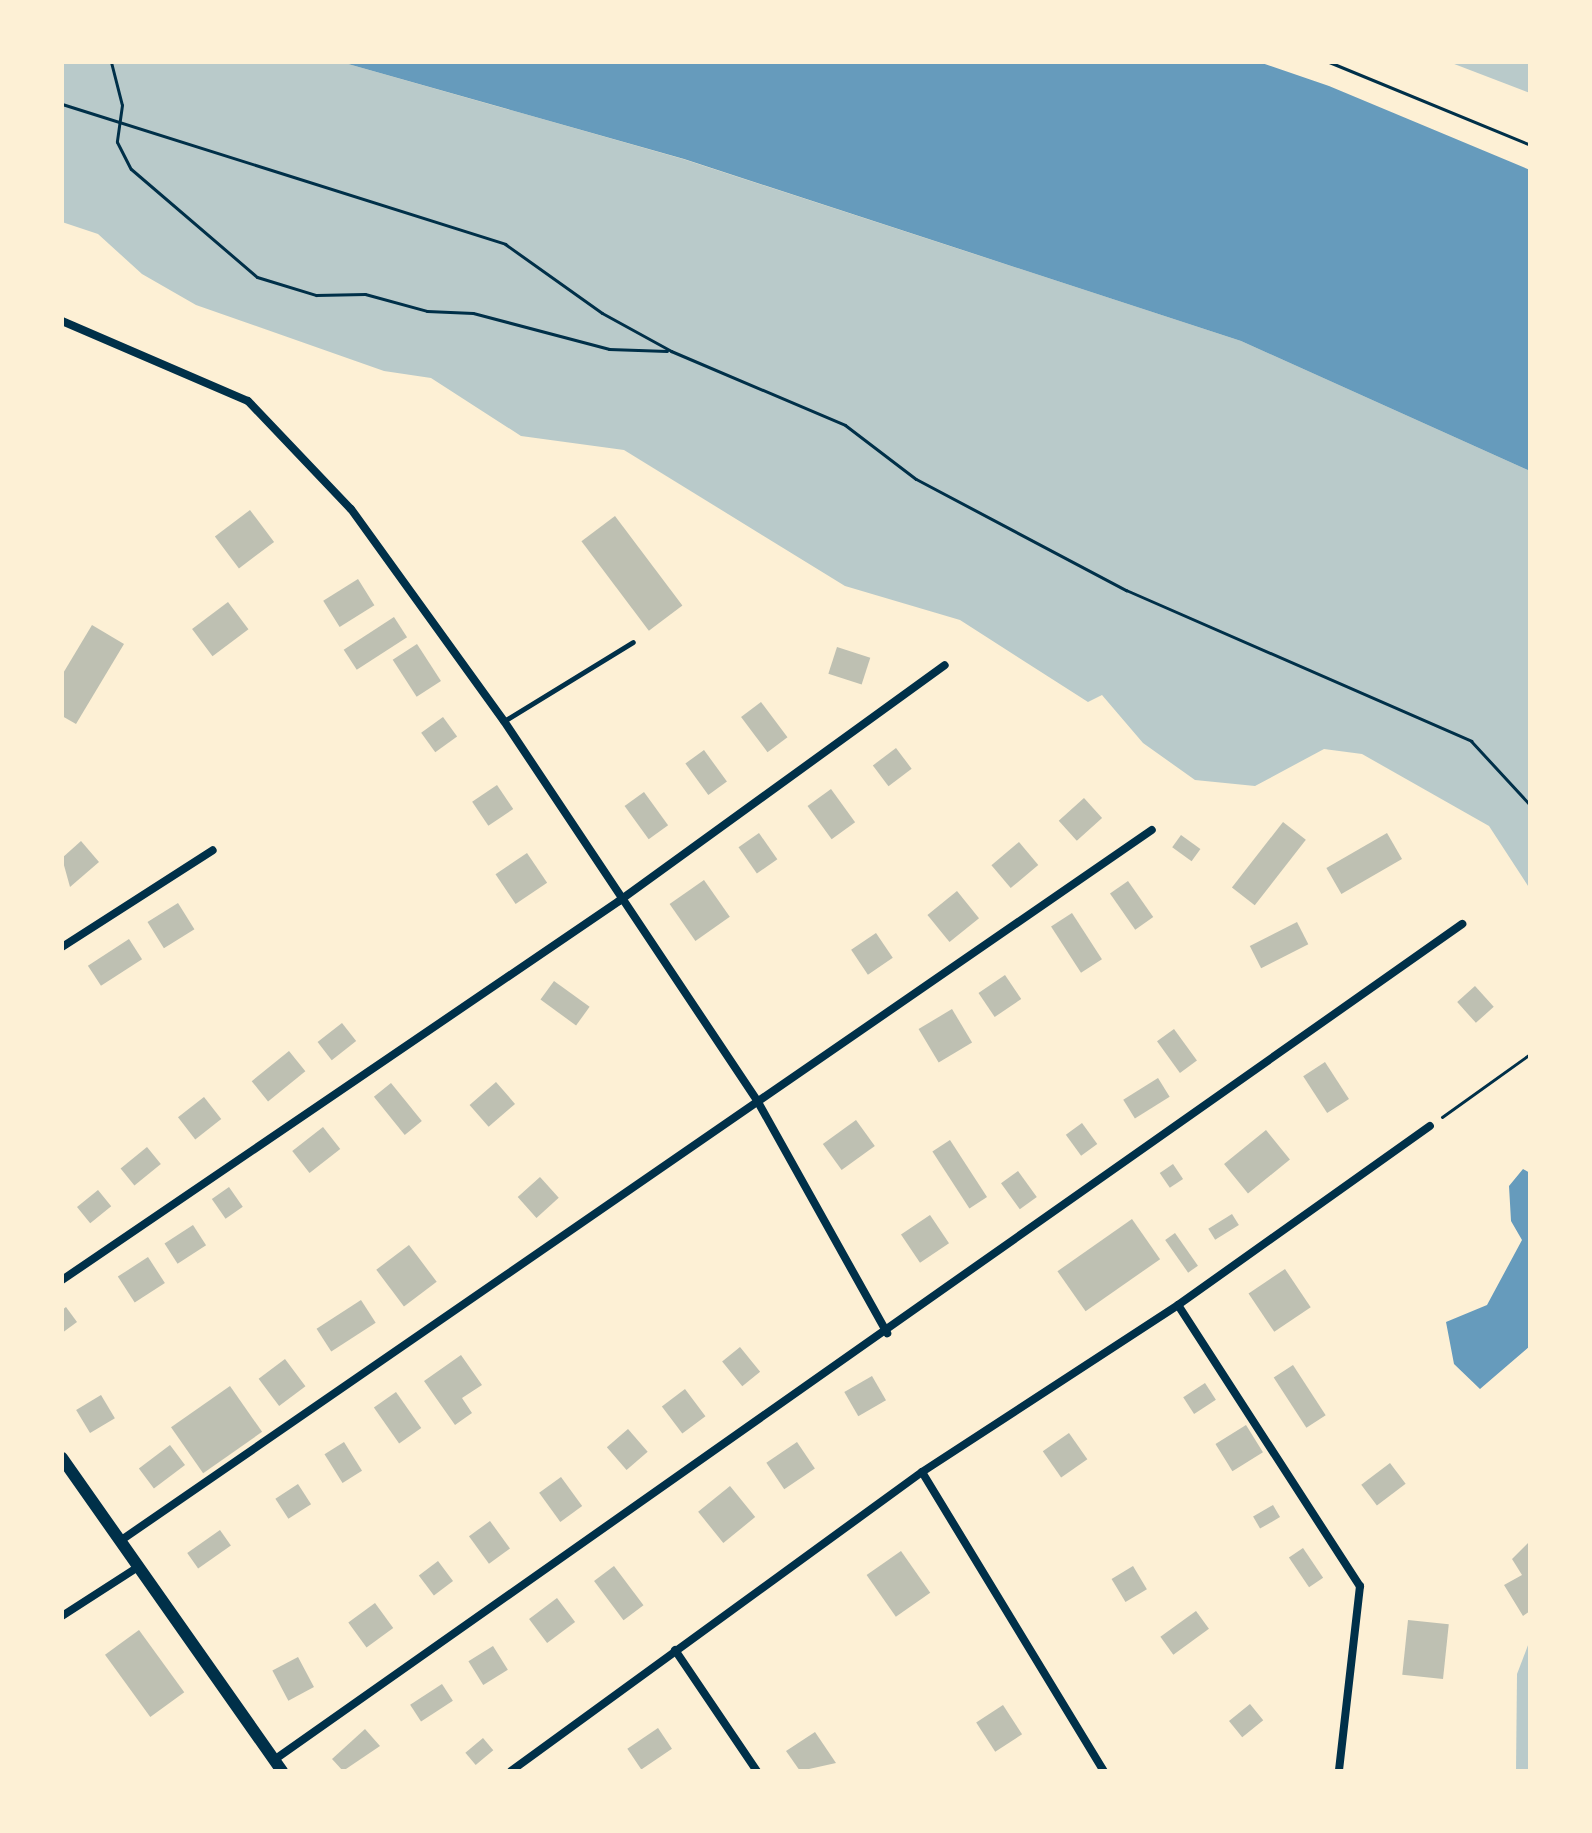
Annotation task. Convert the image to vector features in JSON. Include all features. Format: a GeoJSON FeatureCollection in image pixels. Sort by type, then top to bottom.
{"type":"FeatureCollection","features":[{"type":"Feature","properties":{"kind":"street"},"geometry":{"type":"LineString","coordinates":[[62,321],[248,401],[351,509],[504,721],[619,901],[758,1102],[887,1333]]}},
{"type":"Feature","properties":{"kind":"street"},"geometry":{"type":"LineString","coordinates":[[62,1280],[619,901],[945,665]]}},
{"type":"Feature","properties":{"kind":"street"},"geometry":{"type":"LineString","coordinates":[[120,1541],[1152,830]]}},
{"type":"Feature","properties":{"kind":"street"},"geometry":{"type":"LineString","coordinates":[[62,947],[213,850]]}},
{"type":"Feature","properties":{"kind":"street"},"geometry":{"type":"LineString","coordinates":[[274,1760],[887,1333],[1462,924]]}},
{"type":"Feature","properties":{"kind":"street"},"geometry":{"type":"LineString","coordinates":[[511,1771],[922,1472],[1178,1305],[1430,1126]]}},
{"type":"Feature","properties":{"kind":"street"},"geometry":{"type":"LineString","coordinates":[[1178,1305],[1360,1586],[1339,1771]]}},
{"type":"Feature","properties":{"kind":"street"},"geometry":{"type":"LineString","coordinates":[[62,1458],[282,1771]]}},
{"type":"Feature","properties":{"kind":"street"},"geometry":{"type":"LineString","coordinates":[[922,1472],[1104,1771]]}},
{"type":"Feature","properties":{"kind":"street"},"geometry":{"type":"LineString","coordinates":[[62,1616],[138,1567]]}},
{"type":"Feature","properties":{"kind":"street"},"geometry":{"type":"LineString","coordinates":[[675,1650],[757,1771]]}},
{"type":"Feature","properties":{"kind":"lane"},"geometry":{"type":"LineString","coordinates":[[504,721],[633,642]]}},
{"type":"Feature","properties":{"kind":"path"},"geometry":{"type":"LineString","coordinates":[[111,62],[122,124],[117,142],[131,169],[257,277],[316,295],[365,294],[427,311],[473,313],[609,349],[671,351]]}},
{"type":"Feature","properties":{"kind":"path"},"geometry":{"type":"LineString","coordinates":[[1329,62],[1530,145]]}},
{"type":"Feature","properties":{"kind":"path"},"geometry":{"type":"LineString","coordinates":[[62,104],[505,244],[671,351],[845,425],[916,479],[1126,590],[1471,741],[1530,805]]}},
{"type":"Feature","properties":{"kind":"path"},"geometry":{"type":"LineString","coordinates":[[1430,1126],[1530,1054]]}},
{"type":"Feature","properties":{"kind":"shaded area"},"geometry":{"type":"Polygon","coordinates":[[[62,62],[341,62],[683,159],[1241,341],[1530,471],[1530,889],[1489,826],[1362,754],[1324,749],[1255,786],[1195,780],[1143,743],[1102,695],[1088,702],[960,620],[845,586],[624,450],[521,436],[431,378],[384,371],[196,305],[142,274],[98,234],[62,222],[62,62]]]}},
{"type":"Feature","properties":{"kind":"shaded area"},"geometry":{"type":"Polygon","coordinates":[[[1449,62],[1530,62],[1530,93],[1449,62]]]}},
{"type":"Feature","properties":{"kind":"shaded area"},"geometry":{"type":"Polygon","coordinates":[[[1530,1640],[1530,1771],[1516,1771],[1517,1674],[1530,1640]]]}},
{"type":"Feature","properties":{"kind":"water"},"geometry":{"type":"Polygon","coordinates":[[[341,62],[1259,62],[1329,86],[1530,170],[1530,471],[1241,341],[684,159],[341,62]]]}},
{"type":"Feature","properties":{"kind":"water"},"geometry":{"type":"Polygon","coordinates":[[[1523,1169],[1530,1173],[1530,1346],[1480,1389],[1454,1364],[1446,1322],[1487,1305],[1522,1240],[1511,1221],[1509,1186],[1523,1169]]]}},
{"type":"Feature","properties":{"kind":"building"},"geometry":{"type":"Polygon","coordinates":[[[250,510],[274,542],[239,568],[215,536],[250,510]]]}},
{"type":"Feature","properties":{"kind":"building"},"geometry":{"type":"Polygon","coordinates":[[[615,516],[682,605],[649,631],[581,541],[615,516]]]}},
{"type":"Feature","properties":{"kind":"building"},"geometry":{"type":"Polygon","coordinates":[[[358,579],[374,605],[340,627],[323,601],[358,579]]]}},
{"type":"Feature","properties":{"kind":"building"},"geometry":{"type":"Polygon","coordinates":[[[228,602],[248,629],[213,656],[192,629],[228,602]]]}},
{"type":"Feature","properties":{"kind":"building"},"geometry":{"type":"Polygon","coordinates":[[[394,617],[407,637],[357,670],[344,650],[394,617]]]}},
{"type":"Feature","properties":{"kind":"building"},"geometry":{"type":"Polygon","coordinates":[[[92,625],[124,644],[76,724],[62,716],[62,675],[92,625]]]}},
{"type":"Feature","properties":{"kind":"building"},"geometry":{"type":"Polygon","coordinates":[[[417,644],[441,681],[417,697],[393,660],[417,644]]]}},
{"type":"Feature","properties":{"kind":"building"},"geometry":{"type":"Polygon","coordinates":[[[837,647],[870,658],[862,684],[828,674],[837,647]]]}},
{"type":"Feature","properties":{"kind":"building"},"geometry":{"type":"Polygon","coordinates":[[[761,702],[787,737],[768,752],[741,717],[761,702]]]}},
{"type":"Feature","properties":{"kind":"building"},"geometry":{"type":"Polygon","coordinates":[[[443,717],[457,736],[435,752],[421,733],[443,717]]]}},
{"type":"Feature","properties":{"kind":"building"},"geometry":{"type":"Polygon","coordinates":[[[896,748],[912,769],[888,786],[873,765],[896,748]]]}},
{"type":"Feature","properties":{"kind":"building"},"geometry":{"type":"Polygon","coordinates":[[[704,750],[727,782],[708,795],[685,764],[704,750]]]}},
{"type":"Feature","properties":{"kind":"building"},"geometry":{"type":"Polygon","coordinates":[[[497,785],[513,809],[488,826],[472,802],[497,785]]]}},
{"type":"Feature","properties":{"kind":"building"},"geometry":{"type":"Polygon","coordinates":[[[831,789],[855,822],[832,839],[808,806],[831,789]]]}},
{"type":"Feature","properties":{"kind":"building"},"geometry":{"type":"Polygon","coordinates":[[[644,792],[668,825],[649,839],[625,806],[644,792]]]}},
{"type":"Feature","properties":{"kind":"building"},"geometry":{"type":"Polygon","coordinates":[[[1084,798],[1102,818],[1077,841],[1059,821],[1084,798]]]}},
{"type":"Feature","properties":{"kind":"building"},"geometry":{"type":"Polygon","coordinates":[[[1283,822],[1306,840],[1255,905],[1232,887],[1283,822]]]}},
{"type":"Feature","properties":{"kind":"building"},"geometry":{"type":"Polygon","coordinates":[[[759,833],[777,859],[757,874],[739,847],[759,833]]]}},
{"type":"Feature","properties":{"kind":"building"},"geometry":{"type":"Polygon","coordinates":[[[1387,833],[1402,859],[1341,894],[1326,868],[1387,833]]]}},
{"type":"Feature","properties":{"kind":"building"},"geometry":{"type":"Polygon","coordinates":[[[1181,835],[1200,849],[1192,861],[1172,847],[1181,835]]]}},
{"type":"Feature","properties":{"kind":"building"},"geometry":{"type":"Polygon","coordinates":[[[81,841],[99,862],[70,887],[62,858],[81,841]]]}},
{"type":"Feature","properties":{"kind":"building"},"geometry":{"type":"Polygon","coordinates":[[[1019,842],[1038,865],[1011,888],[991,865],[1019,842]]]}},
{"type":"Feature","properties":{"kind":"building"},"geometry":{"type":"Polygon","coordinates":[[[527,853],[547,883],[516,904],[495,874],[527,853]]]}},
{"type":"Feature","properties":{"kind":"building"},"geometry":{"type":"Polygon","coordinates":[[[704,880],[730,917],[695,941],[670,904],[704,880]]]}},
{"type":"Feature","properties":{"kind":"building"},"geometry":{"type":"Polygon","coordinates":[[[1128,881],[1153,917],[1135,930],[1110,894],[1128,881]]]}},
{"type":"Feature","properties":{"kind":"building"},"geometry":{"type":"Polygon","coordinates":[[[957,891],[979,918],[949,942],[927,915],[957,891]]]}},
{"type":"Feature","properties":{"kind":"building"},"geometry":{"type":"Polygon","coordinates":[[[178,903],[194,929],[164,948],[147,922],[178,903]]]}},
{"type":"Feature","properties":{"kind":"building"},"geometry":{"type":"Polygon","coordinates":[[[1072,913],[1102,959],[1081,973],[1051,927],[1072,913]]]}},
{"type":"Feature","properties":{"kind":"building"},"geometry":{"type":"Polygon","coordinates":[[[1297,922],[1308,944],[1261,968],[1250,946],[1297,922]]]}},
{"type":"Feature","properties":{"kind":"building"},"geometry":{"type":"Polygon","coordinates":[[[876,933],[893,958],[868,975],[851,950],[876,933]]]}},
{"type":"Feature","properties":{"kind":"building"},"geometry":{"type":"Polygon","coordinates":[[[129,939],[142,959],[101,986],[88,966],[129,939]]]}},
{"type":"Feature","properties":{"kind":"building"},"geometry":{"type":"Polygon","coordinates":[[[1005,975],[1021,999],[995,1017],[978,993],[1005,975]]]}},
{"type":"Feature","properties":{"kind":"building"},"geometry":{"type":"Polygon","coordinates":[[[554,981],[590,1007],[576,1025],[540,1000],[554,981]]]}},
{"type":"Feature","properties":{"kind":"building"},"geometry":{"type":"Polygon","coordinates":[[[1475,986],[1494,1007],[1476,1023],[1457,1002],[1475,986]]]}},
{"type":"Feature","properties":{"kind":"building"},"geometry":{"type":"Polygon","coordinates":[[[952,1009],[972,1042],[939,1063],[919,1029],[952,1009]]]}},
{"type":"Feature","properties":{"kind":"building"},"geometry":{"type":"Polygon","coordinates":[[[342,1023],[356,1041],[332,1060],[318,1042],[342,1023]]]}},
{"type":"Feature","properties":{"kind":"building"},"geometry":{"type":"Polygon","coordinates":[[[1174,1029],[1197,1061],[1180,1073],[1157,1041],[1174,1029]]]}},
{"type":"Feature","properties":{"kind":"building"},"geometry":{"type":"Polygon","coordinates":[[[289,1051],[305,1071],[268,1101],[252,1081],[289,1051]]]}},
{"type":"Feature","properties":{"kind":"building"},"geometry":{"type":"Polygon","coordinates":[[[1325,1062],[1349,1099],[1327,1113],[1303,1076],[1325,1062]]]}},
{"type":"Feature","properties":{"kind":"building"},"geometry":{"type":"Polygon","coordinates":[[[1158,1078],[1170,1097],[1135,1118],[1123,1100],[1158,1078]]]}},
{"type":"Feature","properties":{"kind":"building"},"geometry":{"type":"Polygon","coordinates":[[[496,1082],[515,1104],[489,1127],[470,1105],[496,1082]]]}},
{"type":"Feature","properties":{"kind":"building"},"geometry":{"type":"Polygon","coordinates":[[[391,1083],[422,1121],[405,1135],[374,1097],[391,1083]]]}},
{"type":"Feature","properties":{"kind":"building"},"geometry":{"type":"Polygon","coordinates":[[[204,1097],[221,1119],[195,1139],[178,1117],[204,1097]]]}},
{"type":"Feature","properties":{"kind":"building"},"geometry":{"type":"Polygon","coordinates":[[[856,1120],[875,1146],[842,1170],[823,1144],[856,1120]]]}},
{"type":"Feature","properties":{"kind":"building"},"geometry":{"type":"Polygon","coordinates":[[[1082,1123],[1097,1144],[1081,1156],[1066,1135],[1082,1123]]]}},
{"type":"Feature","properties":{"kind":"building"},"geometry":{"type":"Polygon","coordinates":[[[323,1127],[340,1149],[310,1173],[292,1151],[323,1127]]]}},
{"type":"Feature","properties":{"kind":"building"},"geometry":{"type":"Polygon","coordinates":[[[1266,1130],[1290,1160],[1248,1194],[1224,1164],[1266,1130]]]}},
{"type":"Feature","properties":{"kind":"building"},"geometry":{"type":"Polygon","coordinates":[[[950,1140],[987,1197],[969,1208],[932,1151],[950,1140]]]}},
{"type":"Feature","properties":{"kind":"building"},"geometry":{"type":"Polygon","coordinates":[[[147,1147],[161,1164],[134,1185],[121,1168],[147,1147]]]}},
{"type":"Feature","properties":{"kind":"building"},"geometry":{"type":"Polygon","coordinates":[[[1173,1164],[1183,1179],[1170,1188],[1160,1173],[1173,1164]]]}},
{"type":"Feature","properties":{"kind":"building"},"geometry":{"type":"Polygon","coordinates":[[[1018,1171],[1037,1197],[1020,1209],[1001,1183],[1018,1171]]]}},
{"type":"Feature","properties":{"kind":"building"},"geometry":{"type":"Polygon","coordinates":[[[540,1177],[559,1198],[536,1218],[518,1197],[540,1177]]]}},
{"type":"Feature","properties":{"kind":"building"},"geometry":{"type":"Polygon","coordinates":[[[229,1187],[243,1207],[226,1219],[212,1199],[229,1187]]]}},
{"type":"Feature","properties":{"kind":"building"},"geometry":{"type":"Polygon","coordinates":[[[98,1190],[111,1206],[90,1223],[77,1207],[98,1190]]]}},
{"type":"Feature","properties":{"kind":"building"},"geometry":{"type":"Polygon","coordinates":[[[1232,1214],[1239,1225],[1215,1240],[1208,1229],[1232,1214]]]}},
{"type":"Feature","properties":{"kind":"building"},"geometry":{"type":"Polygon","coordinates":[[[930,1215],[949,1243],[920,1263],[901,1235],[930,1215]]]}},
{"type":"Feature","properties":{"kind":"building"},"geometry":{"type":"Polygon","coordinates":[[[1132,1219],[1160,1259],[1086,1311],[1057,1271],[1132,1219]]]}},
{"type":"Feature","properties":{"kind":"building"},"geometry":{"type":"Polygon","coordinates":[[[193,1225],[206,1245],[178,1264],[164,1244],[193,1225]]]}},
{"type":"Feature","properties":{"kind":"building"},"geometry":{"type":"Polygon","coordinates":[[[1175,1233],[1198,1266],[1188,1273],[1165,1240],[1175,1233]]]}},
{"type":"Feature","properties":{"kind":"building"},"geometry":{"type":"Polygon","coordinates":[[[409,1245],[437,1282],[404,1306],[376,1270],[409,1245]]]}},
{"type":"Feature","properties":{"kind":"building"},"geometry":{"type":"Polygon","coordinates":[[[148,1257],[165,1283],[135,1303],[118,1277],[148,1257]]]}},
{"type":"Feature","properties":{"kind":"building"},"geometry":{"type":"Polygon","coordinates":[[[1285,1269],[1311,1307],[1274,1332],[1249,1294],[1285,1269]]]}},
{"type":"Feature","properties":{"kind":"building"},"geometry":{"type":"Polygon","coordinates":[[[361,1300],[376,1323],[331,1352],[317,1329],[361,1300]]]}},
{"type":"Feature","properties":{"kind":"building"},"geometry":{"type":"Polygon","coordinates":[[[66,1307],[77,1322],[62,1333],[62,1310],[66,1307]]]}},
{"type":"Feature","properties":{"kind":"building"},"geometry":{"type":"Polygon","coordinates":[[[740,1347],[760,1372],[742,1386],[722,1361],[740,1347]]]}},
{"type":"Feature","properties":{"kind":"building"},"geometry":{"type":"Polygon","coordinates":[[[461,1355],[482,1385],[462,1398],[472,1413],[455,1425],[424,1381],[461,1355]]]}},
{"type":"Feature","properties":{"kind":"building"},"geometry":{"type":"Polygon","coordinates":[[[285,1359],[305,1386],[279,1406],[259,1379],[285,1359]]]}},
{"type":"Feature","properties":{"kind":"building"},"geometry":{"type":"Polygon","coordinates":[[[1293,1365],[1326,1415],[1306,1428],[1274,1378],[1293,1365]]]}},
{"type":"Feature","properties":{"kind":"building"},"geometry":{"type":"Polygon","coordinates":[[[872,1376],[886,1400],[858,1416],[844,1392],[872,1376]]]}},
{"type":"Feature","properties":{"kind":"building"},"geometry":{"type":"Polygon","coordinates":[[[1205,1383],[1216,1400],[1194,1414],[1183,1397],[1205,1383]]]}},
{"type":"Feature","properties":{"kind":"building"},"geometry":{"type":"Polygon","coordinates":[[[230,1386],[262,1432],[203,1473],[171,1427],[230,1386]]]}},
{"type":"Feature","properties":{"kind":"building"},"geometry":{"type":"Polygon","coordinates":[[[685,1389],[705,1416],[682,1434],[662,1406],[685,1389]]]}},
{"type":"Feature","properties":{"kind":"building"},"geometry":{"type":"Polygon","coordinates":[[[396,1392],[421,1428],[399,1444],[374,1407],[396,1392]]]}},
{"type":"Feature","properties":{"kind":"building"},"geometry":{"type":"Polygon","coordinates":[[[101,1395],[115,1418],[90,1433],[76,1410],[101,1395]]]}},
{"type":"Feature","properties":{"kind":"building"},"geometry":{"type":"Polygon","coordinates":[[[1246,1425],[1263,1452],[1232,1471],[1215,1444],[1246,1425]]]}},
{"type":"Feature","properties":{"kind":"building"},"geometry":{"type":"Polygon","coordinates":[[[628,1429],[648,1452],[627,1470],[607,1447],[628,1429]]]}},
{"type":"Feature","properties":{"kind":"building"},"geometry":{"type":"Polygon","coordinates":[[[1069,1433],[1087,1459],[1061,1478],[1043,1451],[1069,1433]]]}},
{"type":"Feature","properties":{"kind":"building"},"geometry":{"type":"Polygon","coordinates":[[[344,1442],[362,1471],[343,1483],[324,1454],[344,1442]]]}},
{"type":"Feature","properties":{"kind":"building"},"geometry":{"type":"Polygon","coordinates":[[[797,1442],[815,1469],[784,1489],[766,1463],[797,1442]]]}},
{"type":"Feature","properties":{"kind":"building"},"geometry":{"type":"Polygon","coordinates":[[[170,1445],[185,1465],[154,1488],[139,1468],[170,1445]]]}},
{"type":"Feature","properties":{"kind":"building"},"geometry":{"type":"Polygon","coordinates":[[[1390,1463],[1406,1484],[1377,1505],[1361,1485],[1390,1463]]]}},
{"type":"Feature","properties":{"kind":"building"},"geometry":{"type":"Polygon","coordinates":[[[561,1477],[582,1506],[560,1522],[539,1493],[561,1477]]]}},
{"type":"Feature","properties":{"kind":"building"},"geometry":{"type":"Polygon","coordinates":[[[298,1484],[311,1504],[288,1519],[275,1499],[298,1484]]]}},
{"type":"Feature","properties":{"kind":"building"},"geometry":{"type":"Polygon","coordinates":[[[730,1486],[755,1517],[723,1543],[698,1512],[730,1486]]]}},
{"type":"Feature","properties":{"kind":"building"},"geometry":{"type":"Polygon","coordinates":[[[1273,1505],[1280,1517],[1260,1529],[1253,1516],[1273,1505]]]}},
{"type":"Feature","properties":{"kind":"building"},"geometry":{"type":"Polygon","coordinates":[[[490,1521],[510,1549],[489,1564],[469,1536],[490,1521]]]}},
{"type":"Feature","properties":{"kind":"building"},"geometry":{"type":"Polygon","coordinates":[[[220,1530],[231,1546],[198,1569],[187,1553],[220,1530]]]}},
{"type":"Feature","properties":{"kind":"building"},"geometry":{"type":"Polygon","coordinates":[[[1530,1541],[1530,1611],[1523,1616],[1504,1585],[1522,1575],[1512,1559],[1530,1541]]]}},
{"type":"Feature","properties":{"kind":"building"},"geometry":{"type":"Polygon","coordinates":[[[1303,1548],[1323,1578],[1309,1587],[1289,1558],[1303,1548]]]}},
{"type":"Feature","properties":{"kind":"building"},"geometry":{"type":"Polygon","coordinates":[[[901,1551],[930,1593],[896,1617],[867,1575],[901,1551]]]}},
{"type":"Feature","properties":{"kind":"building"},"geometry":{"type":"Polygon","coordinates":[[[438,1561],[453,1581],[434,1595],[419,1575],[438,1561]]]}},
{"type":"Feature","properties":{"kind":"building"},"geometry":{"type":"Polygon","coordinates":[[[614,1566],[643,1605],[624,1620],[594,1581],[614,1566]]]}},
{"type":"Feature","properties":{"kind":"building"},"geometry":{"type":"Polygon","coordinates":[[[1133,1566],[1147,1589],[1125,1602],[1112,1579],[1133,1566]]]}},
{"type":"Feature","properties":{"kind":"building"},"geometry":{"type":"Polygon","coordinates":[[[557,1598],[575,1622],[547,1643],[529,1619],[557,1598]]]}},
{"type":"Feature","properties":{"kind":"building"},"geometry":{"type":"Polygon","coordinates":[[[375,1603],[393,1628],[367,1647],[348,1622],[375,1603]]]}},
{"type":"Feature","properties":{"kind":"building"},"geometry":{"type":"Polygon","coordinates":[[[1196,1611],[1209,1629],[1173,1655],[1160,1637],[1196,1611]]]}},
{"type":"Feature","properties":{"kind":"building"},"geometry":{"type":"Polygon","coordinates":[[[1408,1620],[1449,1624],[1443,1679],[1402,1675],[1408,1620]]]}},
{"type":"Feature","properties":{"kind":"building"},"geometry":{"type":"Polygon","coordinates":[[[139,1630],[184,1692],[150,1717],[105,1655],[139,1630]]]}},
{"type":"Feature","properties":{"kind":"building"},"geometry":{"type":"Polygon","coordinates":[[[493,1646],[508,1670],[483,1685],[468,1661],[493,1646]]]}},
{"type":"Feature","properties":{"kind":"building"},"geometry":{"type":"Polygon","coordinates":[[[298,1657],[314,1687],[288,1701],[272,1671],[298,1657]]]}},
{"type":"Feature","properties":{"kind":"building"},"geometry":{"type":"Polygon","coordinates":[[[442,1684],[453,1701],[421,1721],[410,1705],[442,1684]]]}},
{"type":"Feature","properties":{"kind":"building"},"geometry":{"type":"Polygon","coordinates":[[[1250,1704],[1263,1720],[1242,1737],[1229,1721],[1250,1704]]]}},
{"type":"Feature","properties":{"kind":"building"},"geometry":{"type":"Polygon","coordinates":[[[1003,1705],[1022,1734],[995,1752],[976,1722],[1003,1705]]]}},
{"type":"Feature","properties":{"kind":"building"},"geometry":{"type":"Polygon","coordinates":[[[658,1728],[672,1749],[641,1769],[627,1749],[658,1728]]]}},
{"type":"Feature","properties":{"kind":"building"},"geometry":{"type":"Polygon","coordinates":[[[365,1729],[380,1746],[343,1771],[332,1759],[365,1729]]]}},
{"type":"Feature","properties":{"kind":"building"},"geometry":{"type":"Polygon","coordinates":[[[815,1732],[836,1763],[800,1771],[786,1751],[815,1732]]]}},
{"type":"Feature","properties":{"kind":"building"},"geometry":{"type":"Polygon","coordinates":[[[483,1738],[493,1750],[476,1765],[465,1753],[483,1738]]]}}]}
